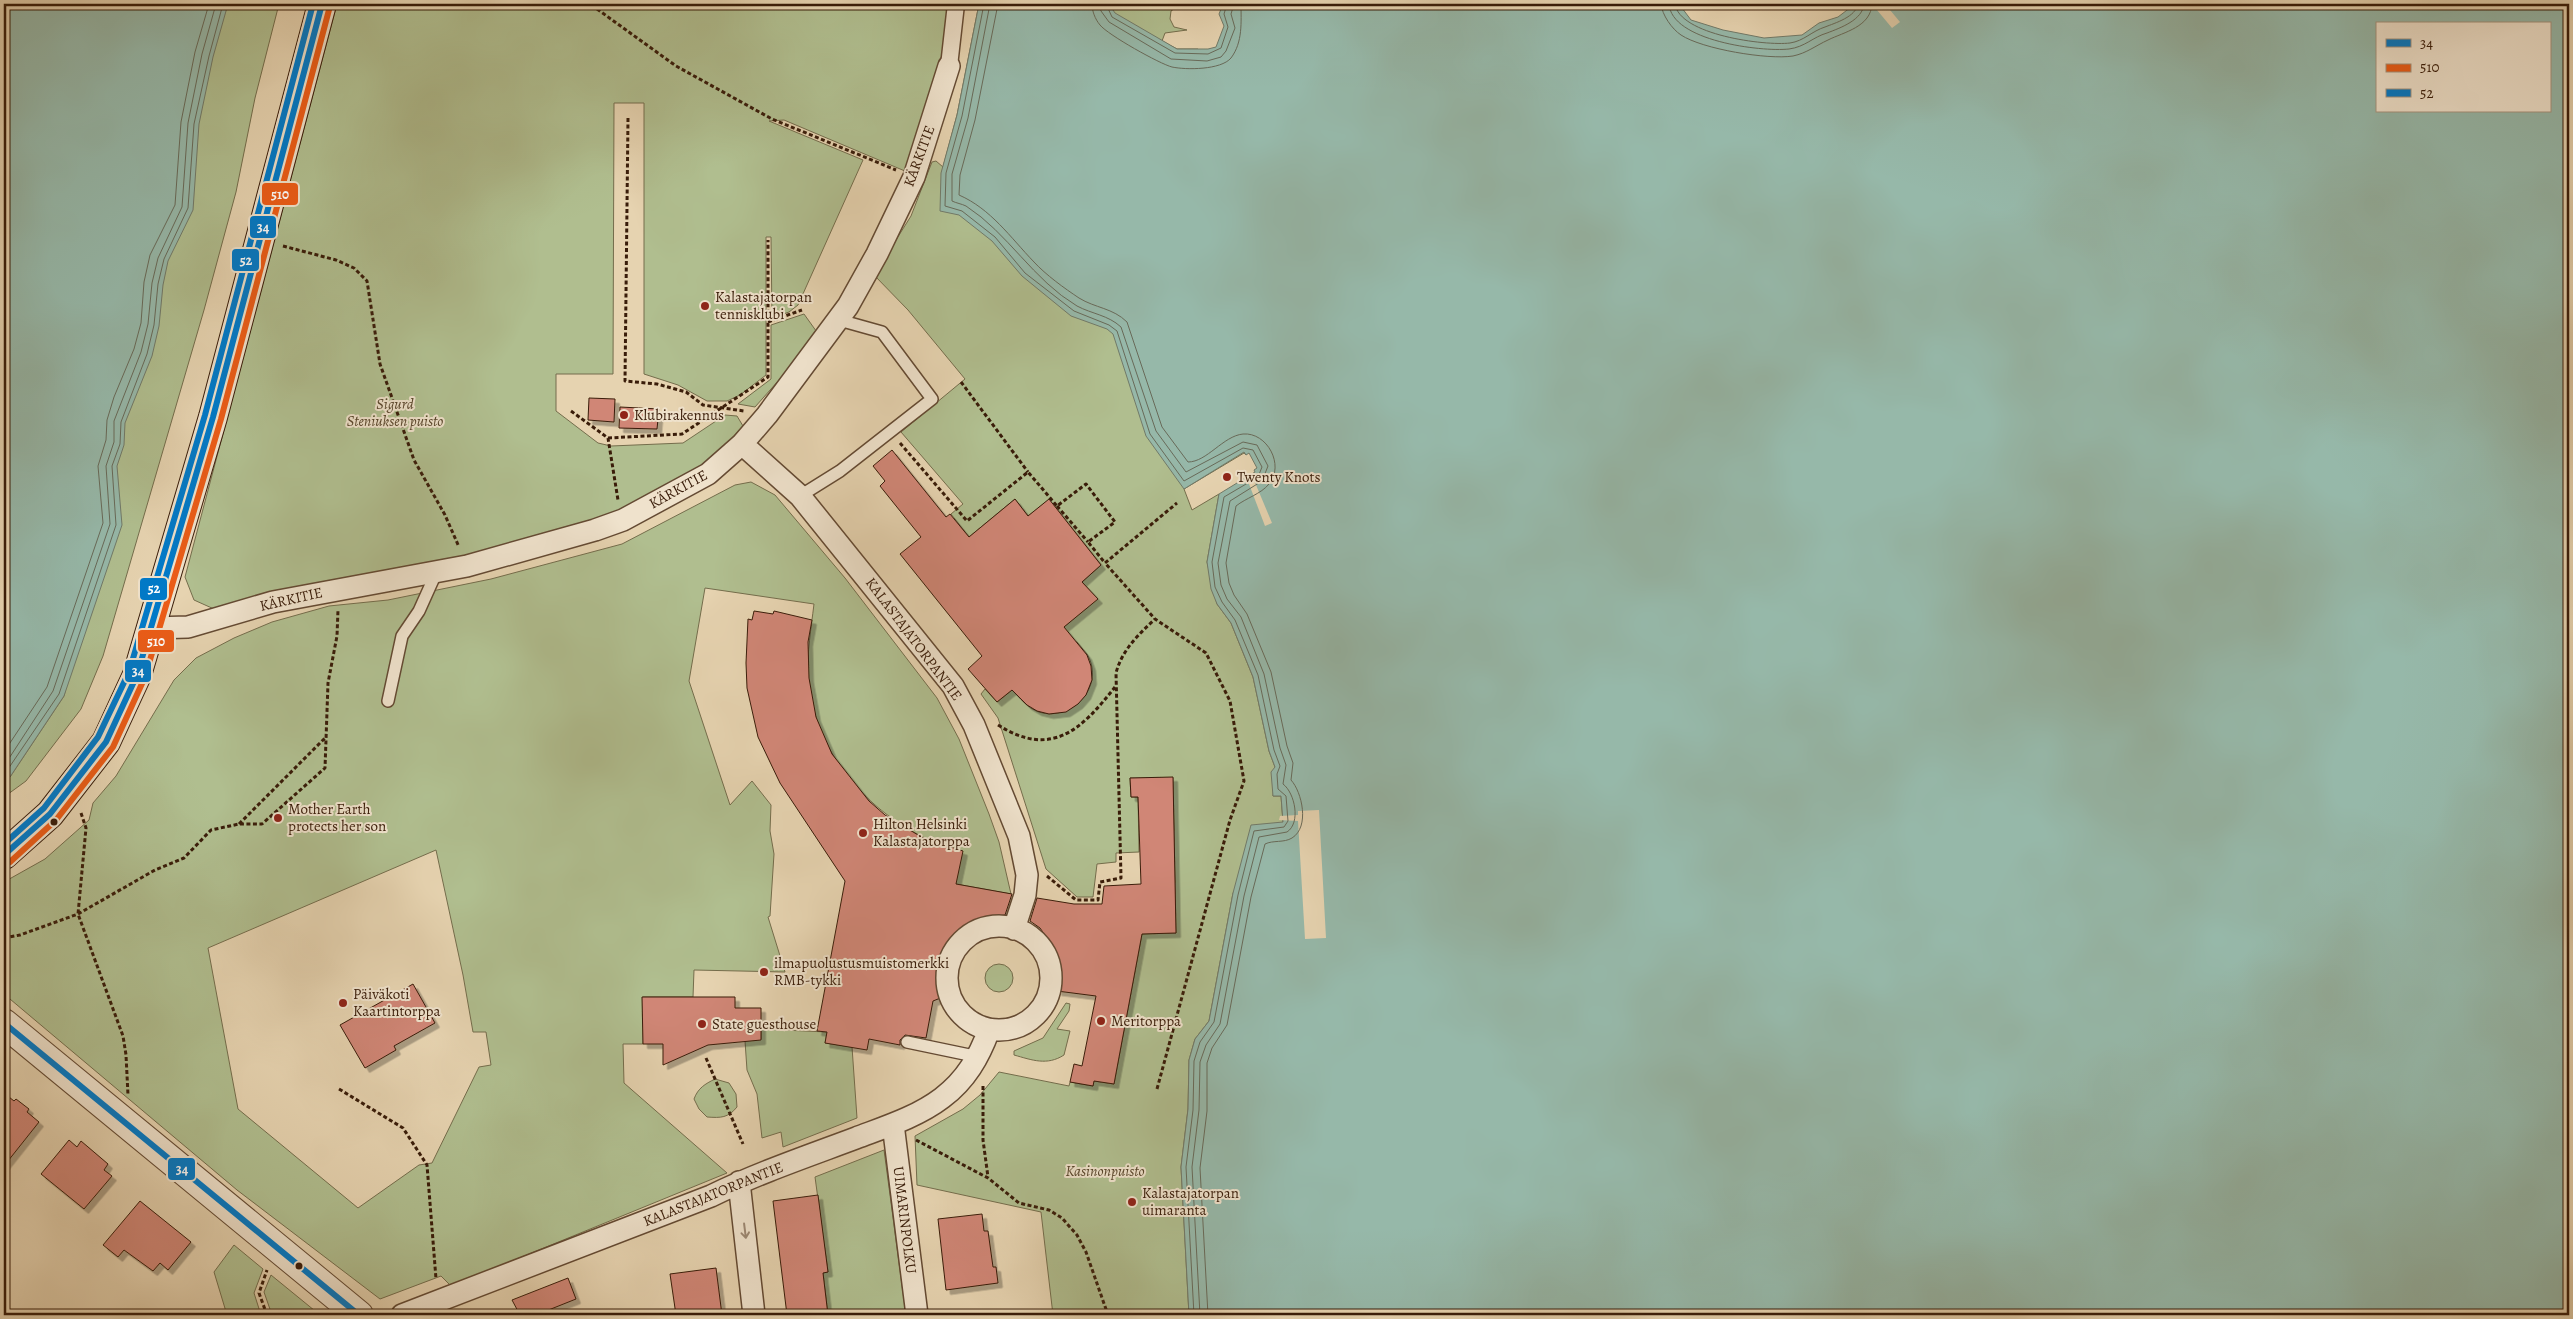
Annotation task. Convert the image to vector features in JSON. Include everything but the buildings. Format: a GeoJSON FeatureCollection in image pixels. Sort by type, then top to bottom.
{"type":"FeatureCollection","features":[{"type":"Feature","properties":{"kind":"main road"},"geometry":{"type":"LineString","coordinates":[[4,855],[50,814],[106,742],[137,675],[224,379],[322,4]]}},
{"type":"Feature","properties":{"kind":"main road"},"geometry":{"type":"LineString","coordinates":[[4,1023],[359,1315]]}},
{"type":"Feature","properties":{"kind":"street","name":"KÄRKITIE"},"geometry":{"type":"LineString","coordinates":[[152,628],[188,627],[272,602],[336,588],[468,566],[595,530],[623,520],[708,474],[742,444],[767,415],[839,320],[877,254],[914,177],[950,66],[956,4]]}},
{"type":"Feature","properties":{"kind":"street","name":"KALASTAJATORPANTIE"},"geometry":{"type":"LineString","coordinates":[[742,444],[800,496],[953,686],[974,724],[1019,836],[1027,875],[1025,895],[1014,929]]}},
{"type":"Feature","properties":{"kind":"street"},"geometry":{"type":"LineString","coordinates":[[999,926],[1014,929],[1035,941],[1045,953],[1050,973],[1049,994],[1043,1007],[1033,1018],[1020,1026],[1006,1030],[989,1030],[963,1016],[955,1006],[949,993],[947,979],[950,963],[956,950],[975,933],[999,926]]}},
{"type":"Feature","properties":{"kind":"street","name":"KALASTAJATORPANTIE"},"geometry":{"type":"LineString","coordinates":[[402,1315],[711,1196],[739,1182],[901,1130],[943,1097],[979,1057],[989,1030]]}},
{"type":"Feature","properties":{"kind":"street","name":"UIMARINPOLKU"},"geometry":{"type":"LineString","coordinates":[[901,1130],[917,1315]]}},
{"type":"Feature","properties":{"kind":"street"},"geometry":{"type":"LineString","coordinates":[[739,1182],[754,1315]]}},
{"type":"Feature","properties":{"kind":"lane"},"geometry":{"type":"LineString","coordinates":[[800,496],[840,471],[932,399],[882,332],[839,320]]}},
{"type":"Feature","properties":{"kind":"lane"},"geometry":{"type":"LineString","coordinates":[[388,701],[402,636],[419,611],[436,571]]}},
{"type":"Feature","properties":{"kind":"lane"},"geometry":{"type":"LineString","coordinates":[[907,1042],[979,1057]]}},
{"type":"Feature","properties":{"kind":"path"},"geometry":{"type":"LineString","coordinates":[[585,4],[597,9],[676,66],[772,119],[914,177]]}},
{"type":"Feature","properties":{"kind":"path"},"geometry":{"type":"LineString","coordinates":[[597,9],[601,4]]}},
{"type":"Feature","properties":{"kind":"path"},"geometry":{"type":"LineString","coordinates":[[628,118],[625,381],[657,384],[686,392],[703,405],[726,407],[767,415]]}},
{"type":"Feature","properties":{"kind":"path"},"geometry":{"type":"LineString","coordinates":[[571,411],[608,438],[682,434],[726,407],[768,377],[768,240]]}},
{"type":"Feature","properties":{"kind":"path"},"geometry":{"type":"LineString","coordinates":[[281,246],[336,260],[354,268],[367,281],[380,364],[414,460],[445,515],[468,566]]}},
{"type":"Feature","properties":{"kind":"path"},"geometry":{"type":"LineString","coordinates":[[768,322],[802,310]]}},
{"type":"Feature","properties":{"kind":"path"},"geometry":{"type":"LineString","coordinates":[[961,382],[1028,472],[1155,619],[1206,653],[1230,701],[1244,780],[1230,820],[1158,1089]]}},
{"type":"Feature","properties":{"kind":"path"},"geometry":{"type":"LineString","coordinates":[[895,437],[967,521],[1028,472]]}},
{"type":"Feature","properties":{"kind":"path"},"geometry":{"type":"LineString","coordinates":[[608,438],[623,520]]}},
{"type":"Feature","properties":{"kind":"path"},"geometry":{"type":"LineString","coordinates":[[1057,506],[1086,484],[1115,522],[1088,542]]}},
{"type":"Feature","properties":{"kind":"path"},"geometry":{"type":"LineString","coordinates":[[1105,563],[1177,503]]}},
{"type":"Feature","properties":{"kind":"path"},"geometry":{"type":"LineString","coordinates":[[4,938],[20,935],[78,914],[155,870],[184,858],[211,830],[239,824],[262,824],[326,768],[328,683],[337,636],[336,588]]}},
{"type":"Feature","properties":{"kind":"path"},"geometry":{"type":"LineString","coordinates":[[1041,871],[1076,900],[1098,900],[1100,882],[1121,878],[1116,686],[1120,660],[1132,642],[1155,619]]}},
{"type":"Feature","properties":{"kind":"path"},"geometry":{"type":"LineString","coordinates":[[992,722],[1010,732],[1036,740],[1056,738],[1078,728],[1097,710],[1116,686]]}},
{"type":"Feature","properties":{"kind":"path"},"geometry":{"type":"LineString","coordinates":[[239,824],[326,738]]}},
{"type":"Feature","properties":{"kind":"path"},"geometry":{"type":"LineString","coordinates":[[86,828],[78,914],[122,1036],[128,1075],[125,1123]]}},
{"type":"Feature","properties":{"kind":"path"},"geometry":{"type":"LineString","coordinates":[[706,1058],[743,1144]]}},
{"type":"Feature","properties":{"kind":"path"},"geometry":{"type":"LineString","coordinates":[[983,1085],[983,1140],[988,1178]]}},
{"type":"Feature","properties":{"kind":"path"},"geometry":{"type":"LineString","coordinates":[[339,1089],[403,1128],[427,1165],[436,1282],[432,1304]]}},
{"type":"Feature","properties":{"kind":"path"},"geometry":{"type":"LineString","coordinates":[[901,1130],[988,1178],[1019,1203],[1048,1210],[1062,1218],[1077,1235],[1086,1252],[1108,1315]]}},
{"type":"Feature","properties":{"kind":"path"},"geometry":{"type":"LineString","coordinates":[[267,1315],[259,1293],[268,1267]]}},
{"type":"Feature","properties":{"kind":"green space"},"geometry":{"type":"Polygon","coordinates":[[[156,4],[279,4],[255,98],[236,192],[204,310],[103,656],[81,709],[26,781],[4,797],[4,781],[10,777],[64,696],[104,524],[156,4]]]}},
{"type":"Feature","properties":{"kind":"green space","name":"Sigurd Steniuksen puisto"},"geometry":{"type":"Polygon","coordinates":[[[337,4],[948,4],[943,59],[912,174],[784,120],[769,121],[863,160],[798,305],[789,312],[772,318],[771,237],[766,237],[766,375],[740,395],[727,401],[707,401],[678,385],[644,374],[644,103],[614,103],[613,374],[556,374],[556,411],[598,443],[611,446],[683,443],[725,415],[737,416],[743,426],[711,461],[632,510],[470,561],[214,609],[194,600],[185,577],[337,4]]]}},
{"type":"Feature","properties":{"kind":"green space","name":"Kasinonpuisto"},"geometry":{"type":"Polygon","coordinates":[[[979,4],[1199,345],[1246,455],[1244,453],[1184,489],[1192,510],[1219,494],[1207,562],[1217,604],[1231,623],[1253,677],[1269,751],[1275,767],[1273,796],[1281,796],[1283,822],[1233,893],[1209,1021],[1195,1039],[1189,1060],[1188,1109],[1181,1167],[1189,1315],[1053,1315],[1041,1212],[917,1185],[915,1136],[963,1109],[980,1095],[999,1072],[1069,1086],[1070,1082],[1093,1086],[1094,1081],[1114,1084],[1142,934],[1176,933],[1173,778],[1130,778],[1131,797],[1138,797],[1139,852],[1116,853],[1116,862],[1097,864],[1093,897],[1077,897],[1046,869],[998,718],[981,694],[985,689],[997,702],[1012,690],[1031,708],[1039,712],[1051,714],[1063,712],[1082,699],[1089,689],[1092,678],[1092,666],[1087,654],[1077,642],[1066,640],[1059,631],[1097,599],[1082,582],[1101,565],[1049,500],[1028,516],[1015,499],[969,537],[951,514],[963,504],[901,432],[965,379],[908,310],[874,275],[911,216],[932,162],[936,161],[943,167],[957,115],[979,4]]]}},
{"type":"Feature","properties":{"kind":"green space"},"geometry":{"type":"Polygon","coordinates":[[[1071,4],[1181,4],[1171,11],[1170,19],[1174,27],[1187,30],[1165,33],[1162,41],[1177,49],[1198,49],[1205,70],[1071,4]]]}},
{"type":"Feature","properties":{"kind":"green space"},"geometry":{"type":"Polygon","coordinates":[[[804,314],[819,335],[755,407],[738,404],[771,379],[771,325],[804,314]]]}},
{"type":"Feature","properties":{"kind":"green space"},"geometry":{"type":"Polygon","coordinates":[[[751,482],[775,495],[845,578],[937,698],[959,739],[989,814],[999,842],[1011,894],[956,884],[943,846],[917,834],[893,819],[871,801],[851,780],[835,758],[822,732],[813,705],[808,676],[814,604],[705,588],[689,681],[730,805],[752,781],[771,805],[770,831],[774,854],[770,916],[768,917],[785,972],[694,970],[693,997],[643,997],[643,1044],[623,1044],[624,1083],[727,1173],[451,1286],[441,1276],[380,1299],[237,1190],[4,994],[4,882],[45,859],[89,820],[93,803],[116,776],[174,680],[196,658],[234,638],[272,622],[329,606],[388,600],[491,579],[622,544],[735,485],[751,482]],[[436,850],[208,948],[238,1109],[358,1208],[419,1165],[432,1163],[479,1067],[491,1065],[486,1032],[473,1032],[463,975],[436,850]]]}},
{"type":"Feature","properties":{"kind":"green space"},"geometry":{"type":"Polygon","coordinates":[[[999,964],[1009,968],[1013,978],[1009,988],[999,992],[989,988],[985,978],[989,968],[999,964]]]}},
{"type":"Feature","properties":{"kind":"green space"},"geometry":{"type":"Polygon","coordinates":[[[1066,1003],[1070,1004],[1069,1011],[1057,1029],[1070,1031],[1064,1055],[1045,1061],[1014,1055],[1014,1051],[1043,1038],[1066,1003]]]}},
{"type":"Feature","properties":{"kind":"green space"},"geometry":{"type":"Polygon","coordinates":[[[761,1029],[827,1032],[825,1043],[852,1047],[857,1118],[783,1147],[781,1132],[762,1138],[757,1094],[747,1070],[745,1041],[761,1039],[761,1029]]]}},
{"type":"Feature","properties":{"kind":"green space"},"geometry":{"type":"Polygon","coordinates":[[[715,1079],[729,1083],[736,1094],[737,1107],[724,1116],[707,1117],[699,1109],[694,1099],[702,1087],[715,1079]]]}},
{"type":"Feature","properties":{"kind":"green space"},"geometry":{"type":"Polygon","coordinates":[[[884,1150],[906,1315],[828,1315],[823,1273],[828,1272],[815,1177],[884,1150]]]}},
{"type":"Feature","properties":{"kind":"green space"},"geometry":{"type":"Polygon","coordinates":[[[234,1245],[263,1269],[254,1293],[261,1315],[227,1315],[214,1272],[234,1245]]]}},
{"type":"Feature","properties":{"kind":"green space"},"geometry":{"type":"Polygon","coordinates":[[[271,1275],[320,1315],[272,1315],[264,1292],[271,1275]]]}},
{"type":"Feature","properties":{"kind":"water"},"geometry":{"type":"Polygon","coordinates":[[[4,4],[228,4],[213,57],[199,124],[193,210],[168,261],[163,285],[159,326],[152,356],[125,423],[124,445],[117,466],[122,525],[64,696],[10,777],[4,781],[4,4]]]}},
{"type":"Feature","properties":{"kind":"water"},"geometry":{"type":"Polygon","coordinates":[[[979,4],[1109,4],[1115,13],[1177,49],[1208,49],[1216,47],[1224,26],[1219,14],[1223,4],[1679,4],[1691,20],[1723,30],[1764,38],[1802,35],[1819,23],[1838,17],[1855,4],[2569,4],[2569,1315],[1189,1315],[1181,1167],[1188,1109],[1189,1060],[1195,1039],[1209,1021],[1233,893],[1251,825],[1283,822],[1281,796],[1273,796],[1271,772],[1275,767],[1269,751],[1253,677],[1231,623],[1217,604],[1211,589],[1207,562],[1219,494],[1255,472],[1254,470],[1257,468],[1249,453],[1246,455],[1244,452],[1184,489],[1146,436],[1113,334],[1107,329],[1071,316],[1022,276],[992,241],[959,215],[940,211],[941,173],[957,115],[979,4]]]}},
{"type":"Feature","properties":{"kind":"pier"},"geometry":{"type":"Polygon","coordinates":[[[1872,4],[1885,4],[1900,22],[1892,28],[1872,4]]]}},
{"type":"Feature","properties":{"kind":"pier"},"geometry":{"type":"Polygon","coordinates":[[[1251,473],[1272,523],[1265,526],[1246,476],[1251,473]]]}},
{"type":"Feature","properties":{"kind":"pier"},"geometry":{"type":"Polygon","coordinates":[[[1319,810],[1326,938],[1305,939],[1298,821],[1279,820],[1280,816],[1298,815],[1298,811],[1319,810]]]}},
{"type":"Feature","properties":{"kind":"transit line","name":"52"},"geometry":{"type":"LineString","coordinates":[[4,844],[44,808],[98,737],[129,672],[205,415],[313,4]]}},
{"type":"Feature","properties":{"kind":"transit line","name":"34"},"geometry":{"type":"LineString","coordinates":[[4,855],[50,814],[106,742],[137,675],[213,417],[322,4]]}},
{"type":"Feature","properties":{"kind":"transit line","name":"510"},"geometry":{"type":"LineString","coordinates":[[10,862],[56,820],[113,747],[145,677],[221,419],[330,6]]}},
{"type":"Feature","properties":{"kind":"transit line","name":"34"},"geometry":{"type":"LineString","coordinates":[[4,1023],[359,1315]]}},
{"type":"Feature","properties":{"kind":"place","name":"Kalastajatorpan tennisklubi"},"geometry":{"type":"Point","coordinates":[705,306]}},
{"type":"Feature","properties":{"kind":"place","name":"Klubirakennus"},"geometry":{"type":"Point","coordinates":[624,415]}},
{"type":"Feature","properties":{"kind":"place","name":"Twenty Knots"},"geometry":{"type":"Point","coordinates":[1227,477]}},
{"type":"Feature","properties":{"kind":"place","name":"Mother Earth protects her son"},"geometry":{"type":"Point","coordinates":[278,818]}},
{"type":"Feature","properties":{"kind":"place","name":"Hilton Helsinki Kalastajatorppa"},"geometry":{"type":"Point","coordinates":[863,833]}},
{"type":"Feature","properties":{"kind":"place","name":"ilmapuolustusmuistomerkki RMB-tykki"},"geometry":{"type":"Point","coordinates":[764,972]}},
{"type":"Feature","properties":{"kind":"place","name":"Päiväkoti Kaartintorppa"},"geometry":{"type":"Point","coordinates":[343,1003]}},
{"type":"Feature","properties":{"kind":"place","name":"Meritorppa"},"geometry":{"type":"Point","coordinates":[1101,1021]}},
{"type":"Feature","properties":{"kind":"place","name":"State guesthouse"},"geometry":{"type":"Point","coordinates":[702,1024]}},
{"type":"Feature","properties":{"kind":"place","name":"Kalastajatorpan uimaranta"},"geometry":{"type":"Point","coordinates":[1132,1202]}}]}
